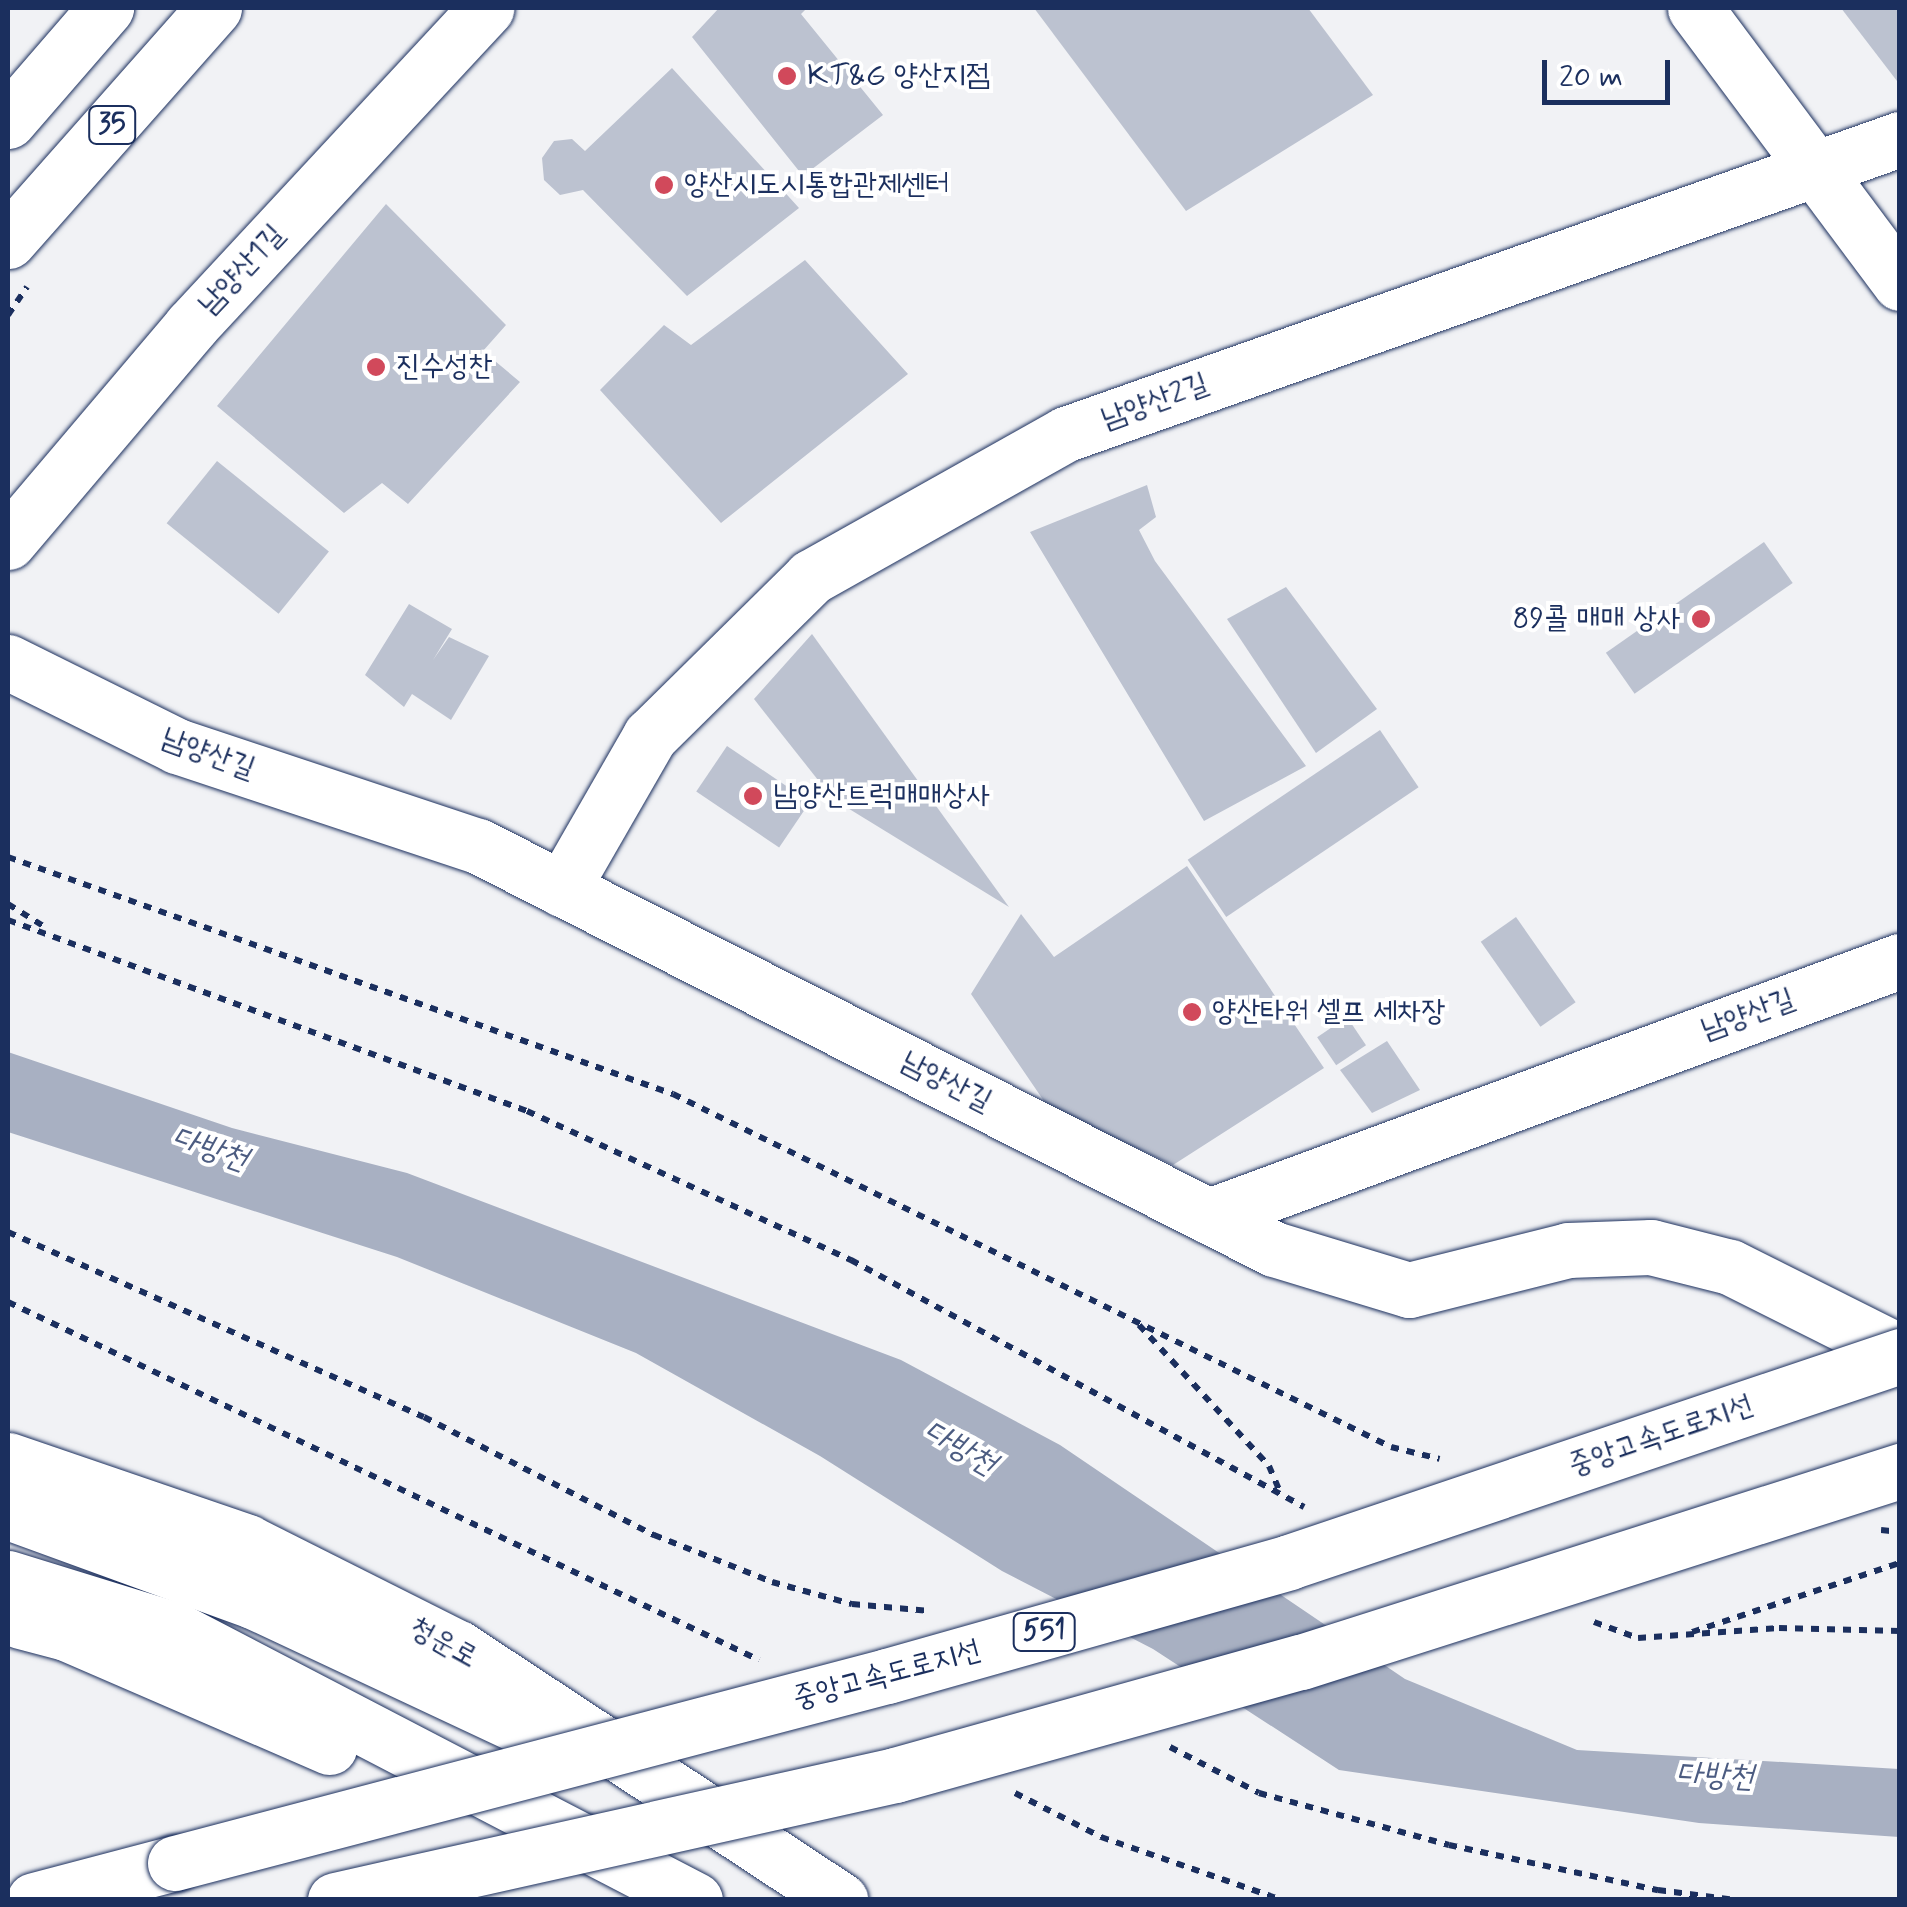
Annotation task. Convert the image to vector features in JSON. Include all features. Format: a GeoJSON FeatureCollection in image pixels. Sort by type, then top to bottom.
{"type":"FeatureCollection","features":[{"type":"Feature","properties":{"kind":"main road"},"geometry":{"type":"LineString","coordinates":[[8,121],[106,8]]}},
{"type":"Feature","properties":{"kind":"main road","name":"35"},"geometry":{"type":"LineString","coordinates":[[8,241],[214,8]]}},
{"type":"Feature","properties":{"kind":"main road","name":"남양산1길"},"geometry":{"type":"LineString","coordinates":[[8,542],[191,326],[487,8]]}},
{"type":"Feature","properties":{"kind":"main road"},"geometry":{"type":"LineString","coordinates":[[1695,8],[1900,283]]}},
{"type":"Feature","properties":{"kind":"main road","name":"남양산2길"},"geometry":{"type":"LineString","coordinates":[[562,888],[650,736],[811,577],[1066,434],[1900,139]]}},
{"type":"Feature","properties":{"kind":"main road","name":"남양산길"},"geometry":{"type":"LineString","coordinates":[[8,662],[176,746],[478,846],[1209,1216],[1900,961]]}},
{"type":"Feature","properties":{"kind":"main road"},"geometry":{"type":"LineString","coordinates":[[1209,1216],[1274,1250],[1408,1290],[1568,1250],[1651,1246],[1730,1267],[1900,1354]]}},
{"type":"Feature","properties":{"kind":"main road","name":"중앙고속도로지선"},"geometry":{"type":"LineString","coordinates":[[34,1900],[886,1676],[1290,1562],[1900,1354]]}},
{"type":"Feature","properties":{"kind":"main road","name":"청운로"},"geometry":{"type":"LineString","coordinates":[[8,1460],[248,1542],[458,1648],[840,1900]]}},
{"type":"Feature","properties":{"kind":"main road"},"geometry":{"type":"LineString","coordinates":[[335,1900],[895,1775],[1301,1662],[1900,1471]]}},
{"type":"Feature","properties":{"kind":"main road","name":"청운로"},"geometry":{"type":"LineString","coordinates":[[8,1512],[252,1601],[527,1728],[832,1900]]}},
{"type":"Feature","properties":{"kind":"main road"},"geometry":{"type":"LineString","coordinates":[[8,1578],[176,1630],[695,1900]]}},
{"type":"Feature","properties":{"kind":"main road"},"geometry":{"type":"LineString","coordinates":[[8,1618],[66,1633],[684,1900]]}},
{"type":"Feature","properties":{"kind":"main road"},"geometry":{"type":"LineString","coordinates":[[407,1900],[630,1834]]}},
{"type":"Feature","properties":{"kind":"path"},"geometry":{"type":"LineString","coordinates":[[8,857],[674,1094],[1392,1448],[1449,1461]]}},
{"type":"Feature","properties":{"kind":"path"},"geometry":{"type":"LineString","coordinates":[[8,904],[51,930]]}},
{"type":"Feature","properties":{"kind":"path"},"geometry":{"type":"LineString","coordinates":[[8,920],[51,930],[528,1111],[850,1260],[1312,1512]]}},
{"type":"Feature","properties":{"kind":"path"},"geometry":{"type":"LineString","coordinates":[[8,1232],[424,1417],[654,1536],[772,1582],[852,1604],[936,1612]]}},
{"type":"Feature","properties":{"kind":"path"},"geometry":{"type":"LineString","coordinates":[[8,1302],[770,1666]]}},
{"type":"Feature","properties":{"kind":"path"},"geometry":{"type":"LineString","coordinates":[[1134,1319],[1268,1466],[1282,1495]]}},
{"type":"Feature","properties":{"kind":"path"},"geometry":{"type":"LineString","coordinates":[[1863,1529],[1900,1532]]}},
{"type":"Feature","properties":{"kind":"path"},"geometry":{"type":"LineString","coordinates":[[1683,1634],[1900,1563]]}},
{"type":"Feature","properties":{"kind":"path"},"geometry":{"type":"LineString","coordinates":[[1583,1618],[1638,1638],[1779,1628],[1900,1631]]}},
{"type":"Feature","properties":{"kind":"path"},"geometry":{"type":"LineString","coordinates":[[1157,1738],[1259,1793],[1449,1846],[1658,1890],[1735,1900]]}},
{"type":"Feature","properties":{"kind":"path"},"geometry":{"type":"LineString","coordinates":[[996,1783],[1101,1837],[1282,1900]]}},
{"type":"Feature","properties":{"kind":"water","name":"다방천"},"geometry":{"type":"Polygon","coordinates":[[[8,1052],[232,1128],[407,1173],[901,1360],[1060,1445],[1405,1679],[1577,1750],[1899,1769],[1899,1837],[1699,1823],[1339,1770],[1153,1649],[1002,1571],[820,1456],[636,1353],[397,1257],[8,1132],[8,1052]]]}},
{"type":"Feature","properties":{"kind":"building","name":"KT&G 양산지점"},"geometry":{"type":"Polygon","coordinates":[[[719,8],[807,8],[801,14],[883,115],[803,176],[692,37],[719,8]]]}},
{"type":"Feature","properties":{"kind":"building"},"geometry":{"type":"Polygon","coordinates":[[[1034,8],[1308,8],[1373,95],[1186,211],[1034,8]]]}},
{"type":"Feature","properties":{"kind":"building"},"geometry":{"type":"Polygon","coordinates":[[[1841,8],[1900,8],[1897,81],[1841,8]]]}},
{"type":"Feature","properties":{"kind":"building","name":"양산시도시통합관제센터"},"geometry":{"type":"Polygon","coordinates":[[[672,68],[799,208],[687,296],[583,190],[560,195],[544,180],[542,158],[554,141],[572,139],[585,151],[672,68]]]}},
{"type":"Feature","properties":{"kind":"building","name":"진수성찬"},"geometry":{"type":"Polygon","coordinates":[[[386,204],[506,325],[483,351],[520,382],[408,504],[382,483],[344,513],[217,406],[386,204]]]}},
{"type":"Feature","properties":{"kind":"building"},"geometry":{"type":"Polygon","coordinates":[[[805,260],[908,374],[721,523],[600,390],[664,325],[691,345],[805,260]]]}},
{"type":"Feature","properties":{"kind":"building"},"geometry":{"type":"Polygon","coordinates":[[[217,461],[329,552],[279,614],[167,523],[217,461]]]}},
{"type":"Feature","properties":{"kind":"building"},"geometry":{"type":"Polygon","coordinates":[[[1147,485],[1156,517],[1139,530],[1155,561],[1306,766],[1204,821],[1030,532],[1147,485]]]}},
{"type":"Feature","properties":{"kind":"building","name":"89콜 매매 상사"},"geometry":{"type":"Polygon","coordinates":[[[1764,542],[1793,583],[1635,694],[1606,653],[1764,542]]]}},
{"type":"Feature","properties":{"kind":"building"},"geometry":{"type":"Polygon","coordinates":[[[1286,587],[1377,709],[1316,753],[1227,619],[1286,587]]]}},
{"type":"Feature","properties":{"kind":"building"},"geometry":{"type":"Polygon","coordinates":[[[409,604],[452,629],[433,660],[449,637],[489,656],[451,720],[412,694],[404,707],[365,675],[409,604]]]}},
{"type":"Feature","properties":{"kind":"building"},"geometry":{"type":"Polygon","coordinates":[[[812,634],[1009,907],[833,799],[754,699],[812,634]]]}},
{"type":"Feature","properties":{"kind":"building"},"geometry":{"type":"Polygon","coordinates":[[[1380,730],[1419,787],[1226,917],[1188,860],[1380,730]]]}},
{"type":"Feature","properties":{"kind":"building","name":"남양산트럭매매상사"},"geometry":{"type":"Polygon","coordinates":[[[727,746],[810,802],[779,848],[696,792],[727,746]]]}},
{"type":"Feature","properties":{"kind":"building","name":"양산타워 셀프 세차장"},"geometry":{"type":"Polygon","coordinates":[[[1187,866],[1324,1068],[1173,1165],[1048,1107],[971,994],[1021,914],[1054,957],[1187,866]]]}},
{"type":"Feature","properties":{"kind":"building"},"geometry":{"type":"Polygon","coordinates":[[[1516,917],[1576,1002],[1540,1027],[1481,942],[1516,917]]]}},
{"type":"Feature","properties":{"kind":"building"},"geometry":{"type":"Polygon","coordinates":[[[1347,1017],[1366,1045],[1336,1065],[1317,1037],[1347,1017]]]}},
{"type":"Feature","properties":{"kind":"building"},"geometry":{"type":"Polygon","coordinates":[[[1387,1041],[1420,1090],[1372,1113],[1340,1070],[1387,1041]]]}},
{"type":"Feature","properties":{"kind":"place","name":"KT&G 양산지점"},"geometry":{"type":"Point","coordinates":[787,76]}},
{"type":"Feature","properties":{"kind":"place","name":"양산시도시통합관제센터"},"geometry":{"type":"Point","coordinates":[664,185]}},
{"type":"Feature","properties":{"kind":"place","name":"진수성찬"},"geometry":{"type":"Point","coordinates":[376,367]}},
{"type":"Feature","properties":{"kind":"place","name":"89콜 매매 상사"},"geometry":{"type":"Point","coordinates":[1701,619]}},
{"type":"Feature","properties":{"kind":"place","name":"남양산트럭매매상사"},"geometry":{"type":"Point","coordinates":[753,796]}},
{"type":"Feature","properties":{"kind":"place","name":"양산타워 셀프 세차장"},"geometry":{"type":"Point","coordinates":[1192,1012]}}]}
